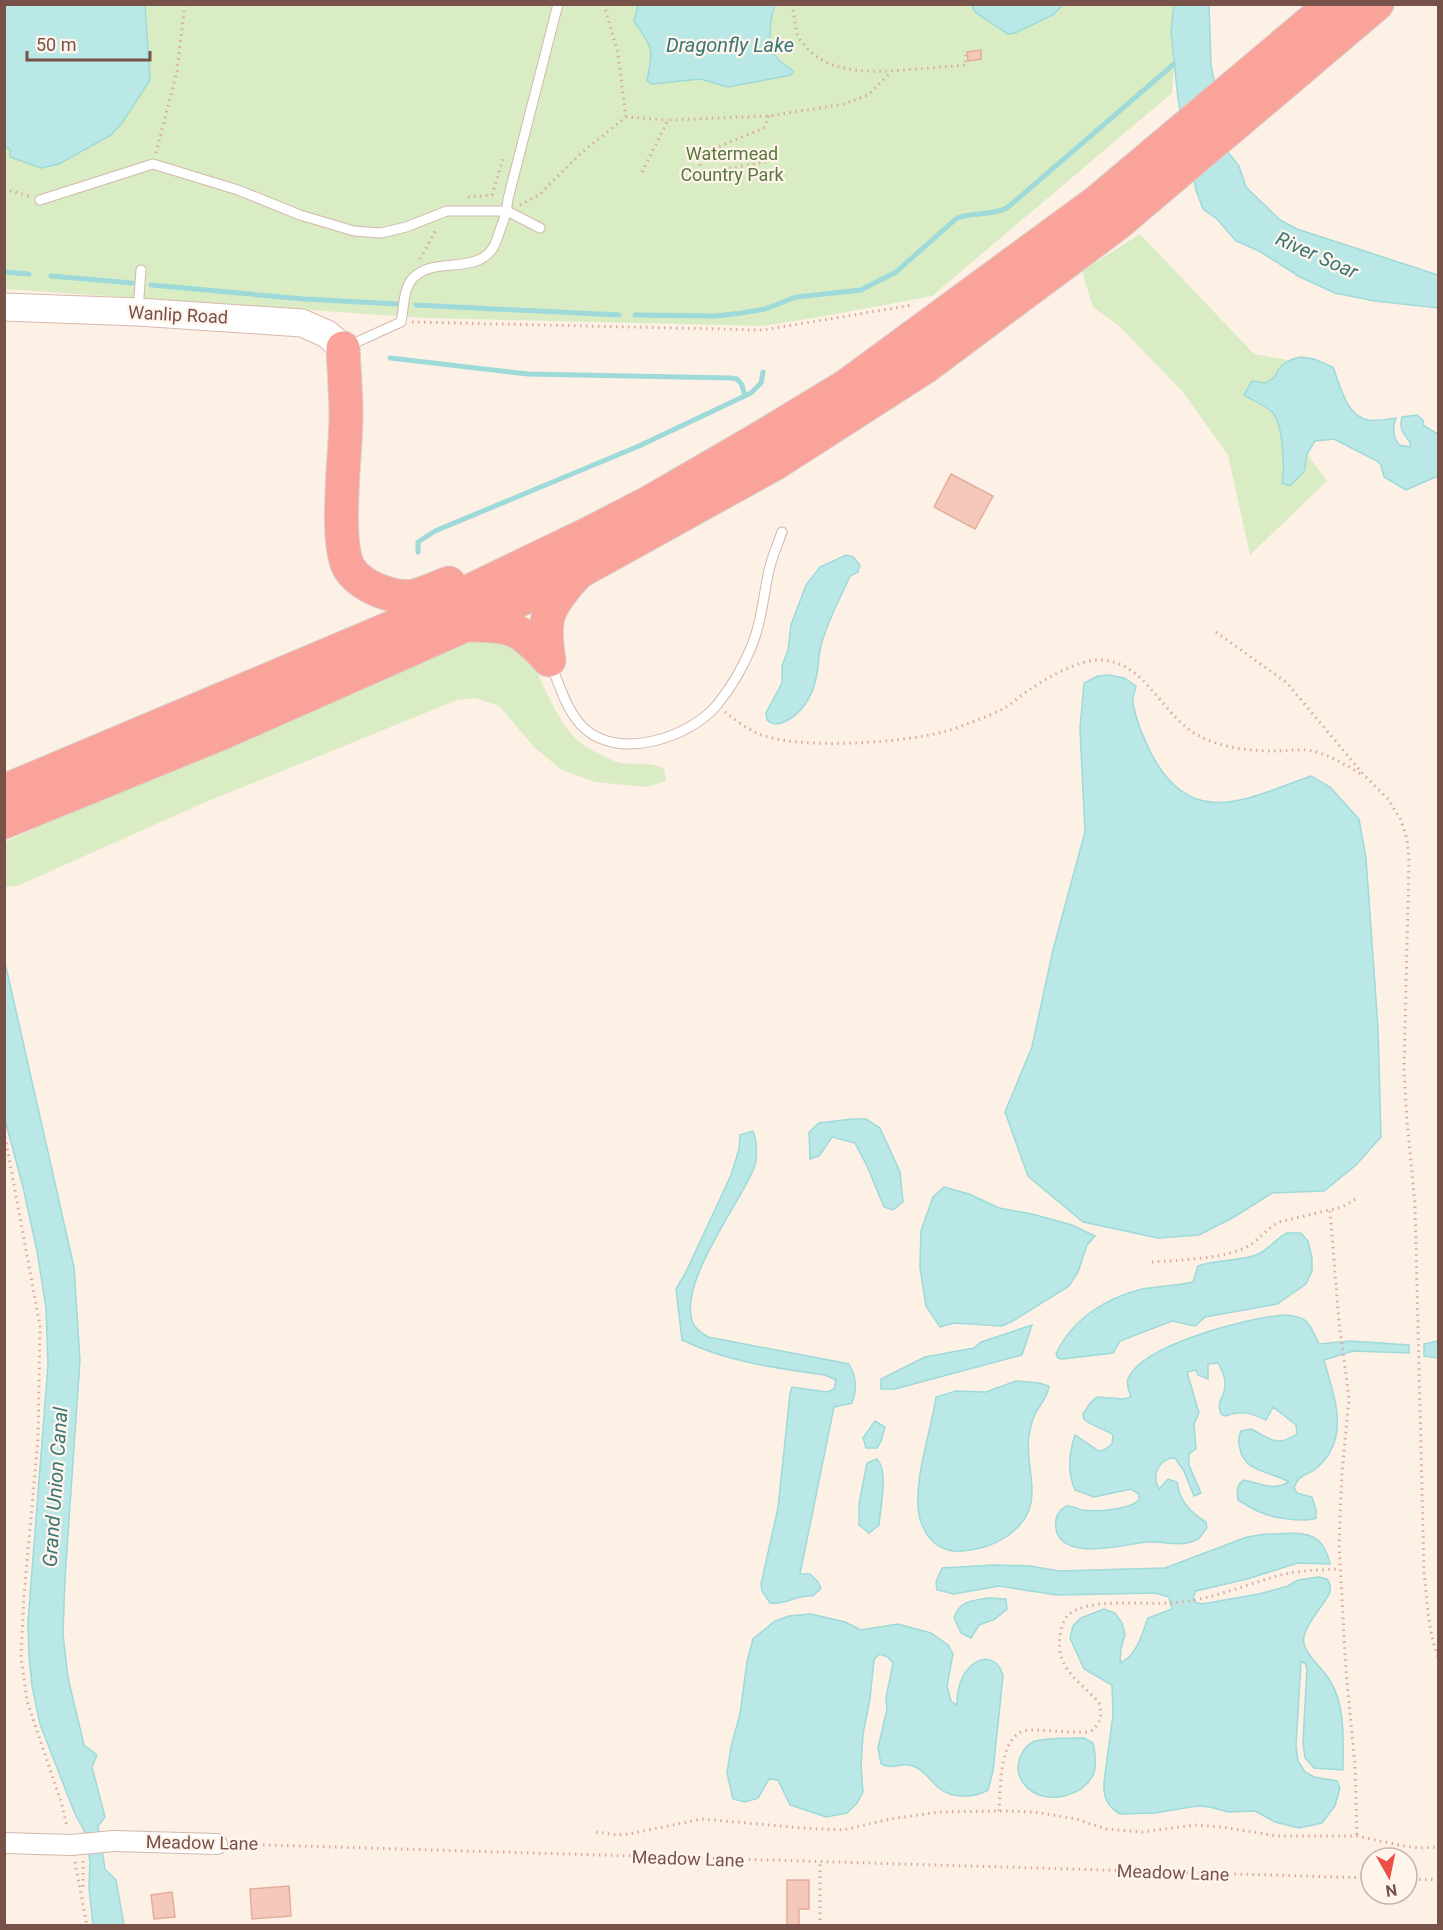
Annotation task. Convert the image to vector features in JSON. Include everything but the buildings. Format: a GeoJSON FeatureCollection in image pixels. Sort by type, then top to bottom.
{"type":"FeatureCollection","features":[{"type":"Feature","properties":{"kind":"highway"},"geometry":{"type":"LineString","coordinates":[[1280,67],[1332,4]]}},
{"type":"Feature","properties":{"kind":"highway"},"geometry":{"type":"LineString","coordinates":[[4,822],[222,733],[466,625],[579,572],[774,464],[915,374],[1280,67],[1377,4]]}},
{"type":"Feature","properties":{"kind":"highway"},"geometry":{"type":"LineString","coordinates":[[4,791],[405,622],[650,502],[846,386],[1107,212]]}},
{"type":"Feature","properties":{"kind":"highway"},"geometry":{"type":"LineString","coordinates":[[343,348],[346,417],[342,507],[344,545],[349,568],[366,584],[389,595],[414,596],[592,532]]}},
{"type":"Feature","properties":{"kind":"highway"},"geometry":{"type":"LineString","coordinates":[[549,660],[545,622],[551,606],[579,572]]}},
{"type":"Feature","properties":{"kind":"highway"},"geometry":{"type":"LineString","coordinates":[[466,625],[511,628],[528,639],[549,660]]}},
{"type":"Feature","properties":{"kind":"street","name":"Wanlip Road"},"geometry":{"type":"LineString","coordinates":[[4,308],[138,312],[302,323],[327,334],[343,348]]}},
{"type":"Feature","properties":{"kind":"street","name":"Meadow Lane"},"geometry":{"type":"LineString","coordinates":[[4,1843],[71,1845],[114,1841],[217,1844]]}},
{"type":"Feature","properties":{"kind":"lane"},"geometry":{"type":"LineString","coordinates":[[343,348],[401,322],[406,288],[414,277],[429,268],[469,263],[484,256],[493,248],[507,211],[558,4]]}},
{"type":"Feature","properties":{"kind":"lane"},"geometry":{"type":"LineString","coordinates":[[40,200],[153,164],[238,190],[300,215],[354,231],[381,232],[406,227],[447,212],[507,211],[540,228]]}},
{"type":"Feature","properties":{"kind":"lane"},"geometry":{"type":"LineString","coordinates":[[138,312],[141,270]]}},
{"type":"Feature","properties":{"kind":"lane"},"geometry":{"type":"LineString","coordinates":[[549,660],[573,714],[585,729],[603,739],[628,745],[657,741],[687,729],[716,706],[749,651],[760,622],[770,566],[782,532]]}},
{"type":"Feature","properties":{"kind":"path"},"geometry":{"type":"LineString","coordinates":[[153,164],[177,71],[185,4]]}},
{"type":"Feature","properties":{"kind":"path"},"geometry":{"type":"LineString","coordinates":[[604,4],[618,54],[626,117]]}},
{"type":"Feature","properties":{"kind":"path"},"geometry":{"type":"LineString","coordinates":[[794,4],[793,9],[800,40],[820,60],[838,68],[861,72],[966,65],[965,55]]}},
{"type":"Feature","properties":{"kind":"path"},"geometry":{"type":"LineString","coordinates":[[507,211],[539,195],[581,153],[626,117],[668,120],[769,116],[844,104],[868,95],[892,71]]}},
{"type":"Feature","properties":{"kind":"path"},"geometry":{"type":"LineString","coordinates":[[769,116],[764,128],[708,151],[700,159],[700,168],[704,173],[776,160]]}},
{"type":"Feature","properties":{"kind":"path"},"geometry":{"type":"LineString","coordinates":[[642,172],[668,120]]}},
{"type":"Feature","properties":{"kind":"path"},"geometry":{"type":"LineString","coordinates":[[414,277],[415,268],[454,198],[492,195],[506,149]]}},
{"type":"Feature","properties":{"kind":"path"},"geometry":{"type":"LineString","coordinates":[[4,189],[40,200]]}},
{"type":"Feature","properties":{"kind":"path"},"geometry":{"type":"LineString","coordinates":[[401,322],[762,330],[923,303]]}},
{"type":"Feature","properties":{"kind":"path"},"geometry":{"type":"LineString","coordinates":[[1216,632],[1287,683],[1363,774],[1388,799],[1401,820],[1407,839],[1409,861],[1404,1070],[1415,1205],[1424,1571],[1429,1621],[1438,1657]]}},
{"type":"Feature","properties":{"kind":"path"},"geometry":{"type":"LineString","coordinates":[[716,706],[758,734],[780,740],[842,743],[905,738],[944,732],[1003,708],[1033,687],[1083,663],[1096,660],[1109,661],[1125,666],[1139,677],[1178,720],[1199,736],[1219,744],[1244,748],[1308,750],[1332,758],[1363,774]]}},
{"type":"Feature","properties":{"kind":"path"},"geometry":{"type":"LineString","coordinates":[[4,1131],[40,1326],[38,1439],[21,1656],[27,1701],[62,1805],[87,1926]]}},
{"type":"Feature","properties":{"kind":"path"},"geometry":{"type":"LineString","coordinates":[[1152,1262],[1217,1256],[1242,1249],[1251,1245],[1270,1227],[1279,1222],[1330,1211],[1357,1198]]}},
{"type":"Feature","properties":{"kind":"path"},"geometry":{"type":"LineString","coordinates":[[1330,1211],[1343,1357],[1349,1398],[1342,1472],[1339,1543],[1346,1671],[1355,1765],[1357,1836]]}},
{"type":"Feature","properties":{"kind":"path"},"geometry":{"type":"LineString","coordinates":[[999,1811],[1007,1746],[1015,1735],[1028,1730],[1090,1732],[1098,1727],[1101,1718],[1099,1703],[1072,1677],[1062,1662],[1059,1645],[1062,1626],[1069,1614],[1086,1607],[1114,1602],[1172,1604],[1279,1575],[1309,1570],[1340,1569]]}},
{"type":"Feature","properties":{"kind":"path"},"geometry":{"type":"LineString","coordinates":[[596,1832],[629,1834],[702,1819],[843,1830],[890,1819],[939,1812],[999,1811],[1034,1812],[1076,1819],[1106,1829],[1142,1832],[1195,1825],[1277,1836],[1357,1836],[1418,1848],[1438,1847]]}},
{"type":"Feature","properties":{"kind":"path","name":"Meadow Lane"},"geometry":{"type":"LineString","coordinates":[[217,1844],[1359,1878]]}},
{"type":"Feature","properties":{"kind":"path"},"geometry":{"type":"LineString","coordinates":[[820,1863],[820,1926]]}},
{"type":"Feature","properties":{"kind":"path"},"geometry":{"type":"LineString","coordinates":[[1419,1880],[1438,1880]]}},
{"type":"Feature","properties":{"kind":"green space","name":"Watermead Country Park"},"geometry":{"type":"Polygon","coordinates":[[[5,5],[1179,5],[1172,93],[932,296],[763,326],[425,318],[5,289],[5,5]]]}},
{"type":"Feature","properties":{"kind":"green space"},"geometry":{"type":"Polygon","coordinates":[[[1140,234],[1254,354],[1288,360],[1278,369],[1275,377],[1244,395],[1273,413],[1281,432],[1284,473],[1304,472],[1307,454],[1327,481],[1250,555],[1228,455],[1183,392],[1119,326],[1093,307],[1082,271],[1140,234]]]}},
{"type":"Feature","properties":{"kind":"green space"},"geometry":{"type":"Polygon","coordinates":[[[485,637],[527,651],[555,710],[577,740],[595,752],[620,763],[658,766],[664,769],[666,781],[647,787],[595,782],[562,770],[535,748],[499,706],[475,698],[457,700],[201,804],[17,886],[5,887],[5,842],[447,645],[485,637]]]}},
{"type":"Feature","properties":{"kind":"water"},"geometry":{"type":"Polygon","coordinates":[[[5,4],[145,5],[150,80],[122,123],[111,135],[59,164],[41,168],[10,157],[10,149],[5,147],[5,4]]]}},
{"type":"Feature","properties":{"kind":"water"},"geometry":{"type":"Polygon","coordinates":[[[972,4],[1063,5],[1053,15],[1015,33],[1008,34],[975,12],[972,4]]]}},
{"type":"Feature","properties":{"kind":"water","name":"Dragonfly Lake"},"geometry":{"type":"Polygon","coordinates":[[[638,5],[775,5],[771,24],[771,46],[777,58],[793,71],[791,75],[728,87],[701,79],[652,84],[647,81],[651,61],[650,49],[634,21],[638,5]]]}},
{"type":"Feature","properties":{"kind":"water","name":"River Soar"},"geometry":{"type":"Polygon","coordinates":[[[1174,5],[1209,5],[1211,65],[1228,152],[1239,166],[1246,187],[1280,220],[1297,229],[1438,275],[1438,308],[1375,301],[1335,293],[1300,277],[1259,251],[1236,241],[1217,219],[1203,209],[1196,190],[1178,99],[1171,31],[1174,5]]]}},
{"type":"Feature","properties":{"kind":"water"},"geometry":{"type":"Polygon","coordinates":[[[1301,357],[1314,359],[1333,367],[1345,399],[1354,413],[1360,417],[1375,421],[1396,418],[1394,432],[1399,445],[1410,447],[1410,442],[1401,428],[1402,417],[1417,415],[1423,420],[1424,426],[1438,434],[1438,476],[1406,490],[1384,477],[1381,465],[1377,461],[1334,439],[1315,441],[1307,454],[1304,472],[1290,486],[1282,483],[1282,447],[1276,419],[1267,408],[1244,395],[1252,381],[1266,383],[1275,377],[1285,363],[1301,357]]]}},
{"type":"Feature","properties":{"kind":"water"},"geometry":{"type":"Polygon","coordinates":[[[846,555],[853,557],[860,565],[858,572],[850,576],[826,630],[812,691],[796,715],[781,723],[771,723],[767,720],[766,713],[782,683],[782,666],[788,650],[791,625],[806,585],[820,567],[846,555]]]}},
{"type":"Feature","properties":{"kind":"water"},"geometry":{"type":"Polygon","coordinates":[[[1109,675],[1124,678],[1136,686],[1133,704],[1145,740],[1166,776],[1183,792],[1201,801],[1242,800],[1311,776],[1330,787],[1359,819],[1366,858],[1378,1028],[1381,1137],[1356,1165],[1324,1191],[1272,1193],[1234,1217],[1199,1235],[1158,1238],[1083,1222],[1028,1176],[1005,1112],[1032,1047],[1053,950],[1085,832],[1080,729],[1084,683],[1098,676],[1109,675]]]}},
{"type":"Feature","properties":{"kind":"water","name":"Grand Union Canal"},"geometry":{"type":"Polygon","coordinates":[[[4,958],[74,1267],[80,1360],[63,1634],[68,1678],[84,1745],[97,1755],[92,1767],[105,1817],[98,1826],[105,1869],[116,1880],[124,1925],[93,1925],[89,1888],[90,1861],[84,1830],[75,1814],[40,1724],[32,1686],[28,1622],[48,1365],[46,1308],[37,1251],[5,1120],[4,958]]]}},
{"type":"Feature","properties":{"kind":"water"},"geometry":{"type":"Polygon","coordinates":[[[866,1119],[880,1128],[900,1172],[903,1202],[893,1210],[884,1207],[855,1143],[832,1137],[819,1156],[810,1159],[809,1132],[819,1123],[866,1119]]]}},
{"type":"Feature","properties":{"kind":"water"},"geometry":{"type":"Polygon","coordinates":[[[753,1131],[756,1150],[754,1168],[711,1246],[701,1269],[693,1290],[690,1309],[694,1325],[708,1337],[849,1364],[854,1374],[855,1384],[852,1403],[834,1407],[800,1574],[810,1574],[821,1588],[813,1596],[776,1603],[770,1603],[762,1591],[761,1584],[778,1508],[790,1394],[792,1387],[827,1392],[834,1389],[836,1380],[825,1375],[734,1359],[682,1340],[676,1289],[731,1175],[739,1149],[740,1135],[753,1131]]]}},
{"type":"Feature","properties":{"kind":"water"},"geometry":{"type":"Polygon","coordinates":[[[944,1187],[969,1194],[999,1208],[1072,1225],[1095,1236],[1087,1245],[1078,1272],[1069,1286],[1002,1326],[954,1323],[940,1327],[926,1306],[920,1268],[921,1231],[933,1197],[944,1187]]]}},
{"type":"Feature","properties":{"kind":"water"},"geometry":{"type":"Polygon","coordinates":[[[1287,1233],[1301,1233],[1308,1241],[1312,1271],[1306,1284],[1277,1304],[1205,1317],[1195,1326],[1172,1321],[1120,1341],[1113,1353],[1058,1358],[1056,1354],[1071,1330],[1103,1304],[1142,1289],[1193,1282],[1198,1266],[1256,1255],[1287,1233]]]}},
{"type":"Feature","properties":{"kind":"water"},"geometry":{"type":"Polygon","coordinates":[[[1283,1315],[1298,1317],[1307,1322],[1319,1344],[1350,1341],[1409,1345],[1409,1353],[1353,1351],[1324,1360],[1337,1416],[1334,1443],[1318,1467],[1301,1477],[1294,1488],[1297,1493],[1312,1497],[1316,1518],[1296,1520],[1272,1516],[1257,1511],[1238,1500],[1238,1486],[1244,1480],[1272,1486],[1289,1482],[1247,1463],[1239,1446],[1241,1431],[1251,1429],[1278,1441],[1297,1434],[1296,1425],[1273,1407],[1266,1420],[1246,1413],[1225,1416],[1221,1414],[1219,1406],[1225,1383],[1218,1363],[1208,1364],[1208,1379],[1198,1375],[1196,1370],[1187,1372],[1199,1413],[1194,1424],[1196,1449],[1189,1454],[1189,1465],[1201,1493],[1194,1496],[1184,1471],[1175,1458],[1161,1464],[1156,1473],[1159,1489],[1168,1479],[1177,1482],[1187,1506],[1206,1522],[1207,1528],[1200,1537],[1186,1543],[1148,1542],[1098,1549],[1085,1549],[1063,1542],[1057,1533],[1056,1522],[1057,1515],[1064,1508],[1070,1506],[1088,1511],[1112,1510],[1128,1506],[1139,1500],[1139,1494],[1131,1489],[1094,1497],[1075,1490],[1070,1463],[1075,1435],[1099,1451],[1112,1444],[1113,1435],[1084,1419],[1083,1414],[1091,1402],[1097,1397],[1123,1399],[1131,1397],[1127,1381],[1137,1366],[1174,1344],[1223,1327],[1283,1315]]]}},
{"type":"Feature","properties":{"kind":"water"},"geometry":{"type":"Polygon","coordinates":[[[1032,1325],[1022,1355],[895,1389],[881,1389],[881,1379],[925,1357],[974,1348],[981,1342],[1032,1325]]]}},
{"type":"Feature","properties":{"kind":"water"},"geometry":{"type":"Polygon","coordinates":[[[1438,1341],[1438,1358],[1424,1356],[1424,1344],[1438,1341]]]}},
{"type":"Feature","properties":{"kind":"water"},"geometry":{"type":"Polygon","coordinates":[[[1016,1381],[1049,1386],[1034,1416],[1029,1434],[1028,1450],[1032,1491],[1025,1518],[1006,1537],[994,1543],[967,1551],[947,1550],[936,1544],[923,1528],[918,1502],[920,1472],[936,1397],[956,1391],[986,1392],[1016,1381]]]}},
{"type":"Feature","properties":{"kind":"water"},"geometry":{"type":"Polygon","coordinates":[[[875,1421],[885,1427],[881,1441],[877,1448],[866,1448],[863,1438],[875,1421]]]}},
{"type":"Feature","properties":{"kind":"water"},"geometry":{"type":"Polygon","coordinates":[[[877,1459],[883,1472],[882,1500],[879,1525],[869,1533],[859,1525],[859,1504],[867,1463],[877,1459]]]}},
{"type":"Feature","properties":{"kind":"water"},"geometry":{"type":"Polygon","coordinates":[[[1298,1533],[1314,1538],[1321,1543],[1330,1564],[1298,1563],[1247,1579],[1196,1591],[1193,1598],[1194,1602],[1202,1604],[1259,1594],[1288,1586],[1298,1580],[1319,1577],[1329,1582],[1330,1592],[1309,1624],[1304,1642],[1308,1653],[1329,1679],[1338,1700],[1343,1735],[1343,1770],[1314,1768],[1305,1758],[1303,1742],[1307,1669],[1305,1663],[1301,1662],[1296,1746],[1298,1761],[1305,1772],[1314,1777],[1337,1781],[1340,1788],[1335,1806],[1322,1823],[1299,1828],[1275,1822],[1255,1811],[1228,1812],[1210,1807],[1197,1806],[1155,1813],[1120,1814],[1107,1801],[1104,1782],[1113,1715],[1112,1685],[1084,1669],[1070,1638],[1073,1626],[1081,1618],[1104,1609],[1115,1613],[1122,1623],[1125,1635],[1120,1663],[1135,1650],[1148,1618],[1172,1609],[1169,1597],[1155,1593],[1057,1595],[999,1586],[954,1594],[937,1590],[936,1582],[942,1568],[994,1565],[1030,1566],[1059,1571],[1165,1568],[1247,1537],[1298,1533]]]}},
{"type":"Feature","properties":{"kind":"water"},"geometry":{"type":"Polygon","coordinates":[[[988,1598],[1006,1599],[1007,1609],[995,1619],[979,1625],[971,1638],[961,1633],[954,1618],[960,1608],[967,1602],[988,1598]]]}},
{"type":"Feature","properties":{"kind":"water"},"geometry":{"type":"Polygon","coordinates":[[[811,1614],[845,1622],[861,1630],[898,1624],[931,1633],[948,1645],[953,1654],[947,1686],[951,1701],[957,1705],[960,1684],[964,1674],[971,1666],[986,1659],[995,1662],[1003,1676],[993,1771],[988,1790],[970,1796],[957,1796],[944,1792],[917,1768],[909,1765],[890,1767],[881,1764],[878,1748],[887,1709],[886,1698],[893,1663],[888,1657],[879,1654],[874,1660],[863,1734],[861,1767],[863,1792],[857,1803],[847,1813],[826,1817],[790,1805],[778,1780],[769,1779],[758,1798],[745,1802],[733,1799],[727,1773],[753,1639],[775,1621],[789,1616],[811,1614]]]}},
{"type":"Feature","properties":{"kind":"water"},"geometry":{"type":"Polygon","coordinates":[[[1058,1738],[1084,1738],[1093,1743],[1095,1763],[1093,1775],[1082,1788],[1074,1793],[1049,1797],[1033,1792],[1022,1782],[1018,1772],[1019,1761],[1029,1744],[1058,1738]]]}},
{"type":"Feature","properties":{"kind":"waterway"},"geometry":{"type":"LineString","coordinates":[[635,315],[716,316],[765,309],[796,297],[861,290],[896,272],[957,218],[1007,208],[1174,64]]}},
{"type":"Feature","properties":{"kind":"waterway"},"geometry":{"type":"LineString","coordinates":[[4,272],[29,274]]}},
{"type":"Feature","properties":{"kind":"waterway"},"geometry":{"type":"LineString","coordinates":[[51,276],[132,283]]}},
{"type":"Feature","properties":{"kind":"waterway"},"geometry":{"type":"LineString","coordinates":[[151,285],[304,299],[397,304]]}},
{"type":"Feature","properties":{"kind":"waterway"},"geometry":{"type":"LineString","coordinates":[[416,305],[619,315]]}},
{"type":"Feature","properties":{"kind":"waterway"},"geometry":{"type":"LineString","coordinates":[[390,358],[528,374],[731,378],[737,379],[742,385],[745,396]]}},
{"type":"Feature","properties":{"kind":"waterway"},"geometry":{"type":"LineString","coordinates":[[418,552],[418,542],[435,531],[639,446],[751,393],[761,383],[763,372]]}}]}
